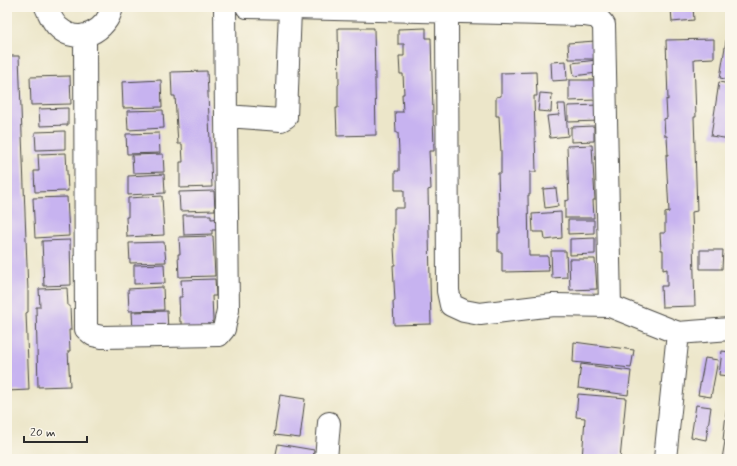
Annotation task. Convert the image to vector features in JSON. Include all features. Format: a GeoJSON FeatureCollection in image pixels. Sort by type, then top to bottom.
{"type":"FeatureCollection","features":[{"type":"Feature","properties":{"kind":"street"},"geometry":{"type":"LineString","coordinates":[[46,7],[51,19],[60,29],[72,35],[85,35],[95,31],[104,24],[110,15],[112,7]]}},
{"type":"Feature","properties":{"kind":"street"},"geometry":{"type":"LineString","coordinates":[[85,35],[86,329],[93,335],[102,337],[219,335],[224,329],[228,310],[225,7]]}},
{"type":"Feature","properties":{"kind":"street"},"geometry":{"type":"LineString","coordinates":[[247,7],[584,15],[597,17],[604,24],[610,306]]}},
{"type":"Feature","properties":{"kind":"street"},"geometry":{"type":"LineString","coordinates":[[226,116],[281,120],[286,117],[290,9]]}},
{"type":"Feature","properties":{"kind":"street"},"geometry":{"type":"LineString","coordinates":[[447,12],[448,291],[451,305],[464,311],[480,314],[553,305],[610,306],[678,333],[730,329]]}},
{"type":"Feature","properties":{"kind":"street"},"geometry":{"type":"LineString","coordinates":[[665,459],[678,333]]}},
{"type":"Feature","properties":{"kind":"street"},"geometry":{"type":"LineString","coordinates":[[326,459],[329,423]]}},
{"type":"Feature","properties":{"kind":"building"},"geometry":{"type":"Polygon","coordinates":[[[693,7],[694,20],[672,22],[671,8],[693,7]]]}},
{"type":"Feature","properties":{"kind":"building"},"geometry":{"type":"Polygon","coordinates":[[[730,22],[730,80],[720,78],[730,22]]]}},
{"type":"Feature","properties":{"kind":"building"},"geometry":{"type":"Polygon","coordinates":[[[338,28],[374,28],[376,135],[337,136],[336,108],[338,108],[339,84],[338,28]]]}},
{"type":"Feature","properties":{"kind":"building"},"geometry":{"type":"Polygon","coordinates":[[[426,28],[426,38],[431,38],[434,151],[429,151],[431,189],[428,190],[431,324],[394,325],[394,208],[404,208],[404,190],[395,190],[395,171],[399,171],[399,152],[395,112],[403,112],[402,94],[404,94],[403,74],[400,74],[399,56],[404,56],[404,44],[398,44],[398,29],[426,28]]]}},
{"type":"Feature","properties":{"kind":"building"},"geometry":{"type":"Polygon","coordinates":[[[714,39],[714,58],[694,59],[697,211],[692,212],[695,306],[662,307],[661,286],[667,286],[667,269],[663,270],[663,250],[661,250],[660,233],[665,233],[665,213],[669,212],[666,155],[668,155],[667,136],[665,136],[664,119],[667,118],[666,99],[668,100],[666,40],[714,39]]]}},
{"type":"Feature","properties":{"kind":"building"},"geometry":{"type":"Polygon","coordinates":[[[595,41],[595,59],[569,59],[568,43],[595,41]]]}},
{"type":"Feature","properties":{"kind":"building"},"geometry":{"type":"Polygon","coordinates":[[[7,56],[19,56],[28,291],[28,312],[26,313],[29,390],[7,391],[7,56]]]}},
{"type":"Feature","properties":{"kind":"building"},"geometry":{"type":"Polygon","coordinates":[[[596,60],[597,73],[574,76],[572,63],[596,60]]]}},
{"type":"Feature","properties":{"kind":"building"},"geometry":{"type":"Polygon","coordinates":[[[566,61],[567,80],[552,81],[551,62],[566,61]]]}},
{"type":"Feature","properties":{"kind":"building"},"geometry":{"type":"Polygon","coordinates":[[[207,71],[212,187],[180,188],[180,162],[183,162],[182,144],[178,144],[175,96],[172,96],[171,72],[207,71]]]}},
{"type":"Feature","properties":{"kind":"building"},"geometry":{"type":"Polygon","coordinates":[[[536,72],[537,96],[534,96],[536,172],[530,172],[530,195],[528,195],[529,256],[548,256],[549,271],[502,272],[502,252],[498,252],[498,233],[500,233],[498,173],[501,173],[501,152],[499,116],[496,116],[496,97],[501,96],[501,73],[536,72]]]}},
{"type":"Feature","properties":{"kind":"building"},"geometry":{"type":"Polygon","coordinates":[[[70,76],[71,104],[31,105],[30,77],[70,76]]]}},
{"type":"Feature","properties":{"kind":"building"},"geometry":{"type":"Polygon","coordinates":[[[161,80],[162,107],[123,108],[122,82],[161,80]]]}},
{"type":"Feature","properties":{"kind":"building"},"geometry":{"type":"Polygon","coordinates":[[[569,80],[596,80],[596,100],[569,101],[569,80]]]}},
{"type":"Feature","properties":{"kind":"building"},"geometry":{"type":"Polygon","coordinates":[[[719,82],[730,84],[730,139],[711,136],[719,82]]]}},
{"type":"Feature","properties":{"kind":"building"},"geometry":{"type":"Polygon","coordinates":[[[540,93],[552,94],[551,112],[538,111],[540,93]]]}},
{"type":"Feature","properties":{"kind":"building"},"geometry":{"type":"Polygon","coordinates":[[[558,104],[565,104],[568,136],[550,138],[547,116],[559,115],[558,104]]]}},
{"type":"Feature","properties":{"kind":"building"},"geometry":{"type":"Polygon","coordinates":[[[600,105],[600,121],[568,122],[568,106],[600,105]]]}},
{"type":"Feature","properties":{"kind":"building"},"geometry":{"type":"Polygon","coordinates":[[[68,108],[68,125],[40,126],[39,109],[68,108]]]}},
{"type":"Feature","properties":{"kind":"building"},"geometry":{"type":"Polygon","coordinates":[[[163,110],[164,128],[128,130],[127,111],[163,110]]]}},
{"type":"Feature","properties":{"kind":"building"},"geometry":{"type":"Polygon","coordinates":[[[594,126],[594,141],[571,142],[571,127],[594,126]]]}},
{"type":"Feature","properties":{"kind":"building"},"geometry":{"type":"Polygon","coordinates":[[[65,131],[65,149],[36,150],[35,132],[65,131]]]}},
{"type":"Feature","properties":{"kind":"building"},"geometry":{"type":"Polygon","coordinates":[[[159,133],[160,153],[127,154],[126,134],[159,133]]]}},
{"type":"Feature","properties":{"kind":"building"},"geometry":{"type":"Polygon","coordinates":[[[592,145],[595,200],[593,200],[594,218],[565,218],[565,201],[569,200],[567,146],[592,145]]]}},
{"type":"Feature","properties":{"kind":"building"},"geometry":{"type":"Polygon","coordinates":[[[66,153],[68,191],[35,192],[34,171],[39,171],[38,154],[66,153]]]}},
{"type":"Feature","properties":{"kind":"building"},"geometry":{"type":"Polygon","coordinates":[[[163,154],[164,172],[133,173],[132,155],[163,154]]]}},
{"type":"Feature","properties":{"kind":"building"},"geometry":{"type":"Polygon","coordinates":[[[164,174],[165,193],[128,195],[128,176],[164,174]]]}},
{"type":"Feature","properties":{"kind":"building"},"geometry":{"type":"Polygon","coordinates":[[[556,188],[558,206],[545,208],[543,189],[556,188]]]}},
{"type":"Feature","properties":{"kind":"building"},"geometry":{"type":"Polygon","coordinates":[[[214,191],[215,210],[180,211],[179,192],[214,191]]]}},
{"type":"Feature","properties":{"kind":"building"},"geometry":{"type":"Polygon","coordinates":[[[162,196],[164,235],[127,237],[126,217],[128,217],[128,198],[162,196]]]}},
{"type":"Feature","properties":{"kind":"building"},"geometry":{"type":"Polygon","coordinates":[[[67,197],[69,236],[35,238],[33,198],[67,197]]]}},
{"type":"Feature","properties":{"kind":"building"},"geometry":{"type":"Polygon","coordinates":[[[561,212],[562,238],[545,240],[544,232],[533,232],[532,214],[561,212]]]}},
{"type":"Feature","properties":{"kind":"building"},"geometry":{"type":"Polygon","coordinates":[[[183,215],[211,215],[211,219],[223,218],[223,230],[212,230],[212,234],[184,235],[183,215]]]}},
{"type":"Feature","properties":{"kind":"building"},"geometry":{"type":"Polygon","coordinates":[[[568,220],[594,220],[594,233],[568,234],[568,220]]]}},
{"type":"Feature","properties":{"kind":"building"},"geometry":{"type":"Polygon","coordinates":[[[213,236],[215,276],[179,277],[179,237],[213,236]]]}},
{"type":"Feature","properties":{"kind":"building"},"geometry":{"type":"Polygon","coordinates":[[[595,238],[595,254],[570,255],[570,239],[595,238]]]}},
{"type":"Feature","properties":{"kind":"building"},"geometry":{"type":"Polygon","coordinates":[[[70,240],[71,285],[44,286],[42,241],[70,240]]]}},
{"type":"Feature","properties":{"kind":"building"},"geometry":{"type":"Polygon","coordinates":[[[164,242],[166,262],[130,263],[129,243],[164,242]]]}},
{"type":"Feature","properties":{"kind":"building"},"geometry":{"type":"Polygon","coordinates":[[[700,250],[723,250],[722,269],[700,269],[700,250]]]}},
{"type":"Feature","properties":{"kind":"building"},"geometry":{"type":"Polygon","coordinates":[[[551,251],[566,251],[567,277],[552,278],[551,251]]]}},
{"type":"Feature","properties":{"kind":"building"},"geometry":{"type":"Polygon","coordinates":[[[569,259],[595,259],[597,289],[570,290],[569,259]]]}},
{"type":"Feature","properties":{"kind":"building"},"geometry":{"type":"Polygon","coordinates":[[[164,264],[165,283],[134,284],[134,265],[164,264]]]}},
{"type":"Feature","properties":{"kind":"building"},"geometry":{"type":"Polygon","coordinates":[[[215,279],[216,296],[212,296],[213,321],[211,329],[182,329],[182,322],[180,322],[179,297],[182,297],[181,280],[215,279]]]}},
{"type":"Feature","properties":{"kind":"building"},"geometry":{"type":"Polygon","coordinates":[[[163,287],[164,310],[129,311],[128,289],[163,287]]]}},
{"type":"Feature","properties":{"kind":"building"},"geometry":{"type":"Polygon","coordinates":[[[67,288],[68,306],[70,306],[71,330],[69,330],[70,351],[68,351],[70,386],[38,387],[36,307],[40,307],[39,289],[67,288]]]}},
{"type":"Feature","properties":{"kind":"building"},"geometry":{"type":"Polygon","coordinates":[[[167,311],[168,330],[133,332],[132,312],[167,311]]]}},
{"type":"Feature","properties":{"kind":"building"},"geometry":{"type":"Polygon","coordinates":[[[574,342],[634,350],[631,368],[573,362],[574,342]]]}},
{"type":"Feature","properties":{"kind":"building"},"geometry":{"type":"Polygon","coordinates":[[[722,351],[730,352],[730,376],[719,375],[722,351]]]}},
{"type":"Feature","properties":{"kind":"building"},"geometry":{"type":"Polygon","coordinates":[[[705,358],[718,360],[711,397],[698,395],[705,358]]]}},
{"type":"Feature","properties":{"kind":"building"},"geometry":{"type":"Polygon","coordinates":[[[581,364],[631,371],[628,395],[578,388],[581,364]]]}},
{"type":"Feature","properties":{"kind":"building"},"geometry":{"type":"Polygon","coordinates":[[[729,388],[730,459],[722,459],[725,441],[723,440],[729,388]]]}},
{"type":"Feature","properties":{"kind":"building"},"geometry":{"type":"Polygon","coordinates":[[[578,394],[626,398],[620,459],[582,459],[585,418],[576,417],[578,394]]]}},
{"type":"Feature","properties":{"kind":"building"},"geometry":{"type":"Polygon","coordinates":[[[280,395],[305,399],[300,438],[274,435],[280,395]]]}},
{"type":"Feature","properties":{"kind":"building"},"geometry":{"type":"Polygon","coordinates":[[[696,405],[711,407],[706,440],[691,437],[696,405]]]}},
{"type":"Feature","properties":{"kind":"building"},"geometry":{"type":"Polygon","coordinates":[[[278,444],[314,450],[313,459],[275,459],[278,444]]]}}]}
